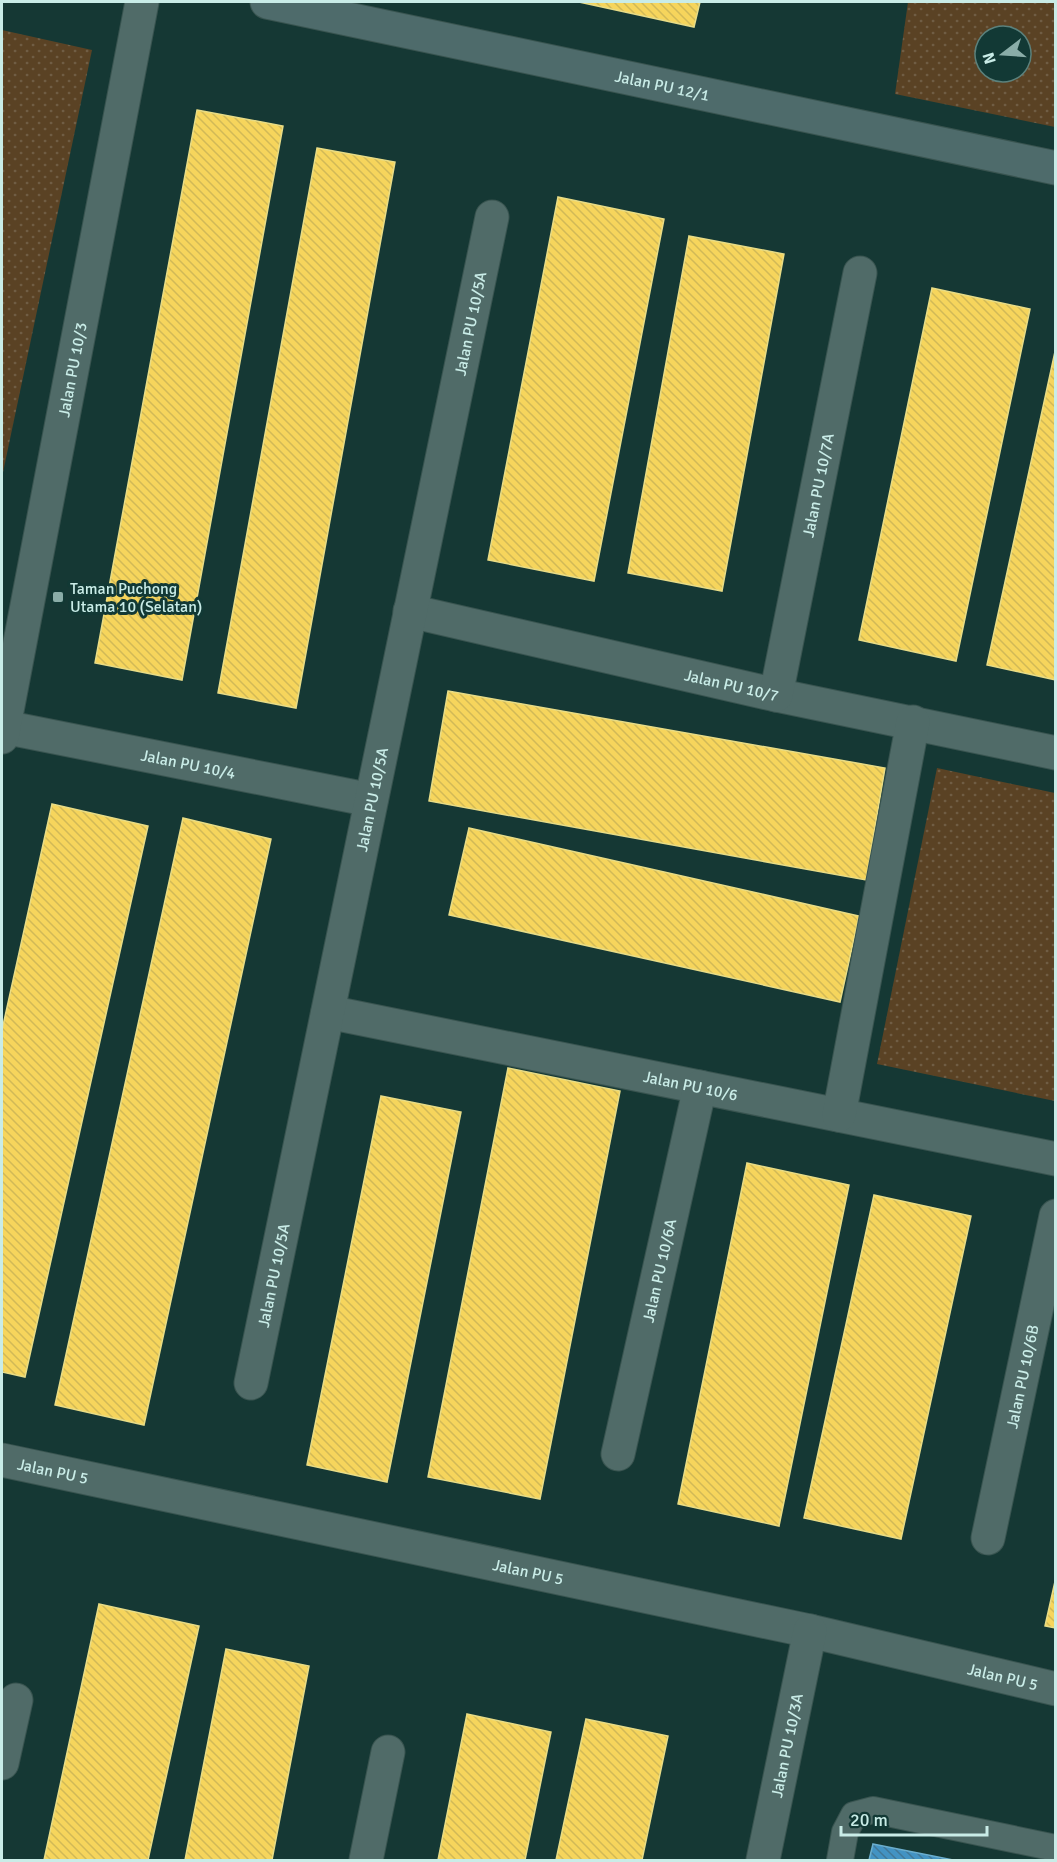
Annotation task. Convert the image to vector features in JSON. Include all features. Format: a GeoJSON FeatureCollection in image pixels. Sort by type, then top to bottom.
{"type":"FeatureCollection","features":[{"type":"Feature","properties":{"kind":"street","name":"Jalan PU 10/3"},"geometry":{"type":"LineString","coordinates":[[3,732],[142,2]]}},
{"type":"Feature","properties":{"kind":"street","name":"Jalan PU 12/1"},"geometry":{"type":"LineString","coordinates":[[267,2],[1056,168]]}},
{"type":"Feature","properties":{"kind":"street","name":"Jalan PU 10/5A"},"geometry":{"type":"LineString","coordinates":[[251,1383],[492,217]]}},
{"type":"Feature","properties":{"kind":"street","name":"Jalan PU 10/7A"},"geometry":{"type":"LineString","coordinates":[[776,695],[861,273]]}},
{"type":"Feature","properties":{"kind":"street","name":"Jalan PU 10/7"},"geometry":{"type":"LineString","coordinates":[[410,611],[776,695],[1056,753]]}},
{"type":"Feature","properties":{"kind":"street"},"geometry":{"type":"LineString","coordinates":[[839,1115],[913,722]]}},
{"type":"Feature","properties":{"kind":"street","name":"Jalan PU 10/4"},"geometry":{"type":"LineString","coordinates":[[3,732],[371,800]]}},
{"type":"Feature","properties":{"kind":"street","name":"Jalan PU 10/6"},"geometry":{"type":"LineString","coordinates":[[328,1012],[1056,1159]]}},
{"type":"Feature","properties":{"kind":"street","name":"Jalan PU 10/6A"},"geometry":{"type":"LineString","coordinates":[[618,1454],[700,1087]]}},
{"type":"Feature","properties":{"kind":"street","name":"Jalan PU 10/6B"},"geometry":{"type":"LineString","coordinates":[[988,1538],[1056,1216]]}},
{"type":"Feature","properties":{"kind":"street","name":"Jalan PU 5"},"geometry":{"type":"LineString","coordinates":[[2,1460],[810,1631],[1056,1689]]}},
{"type":"Feature","properties":{"kind":"street","name":"Jalan PU 10/3A"},"geometry":{"type":"LineString","coordinates":[[763,1860],[810,1631]]}},
{"type":"Feature","properties":{"kind":"street"},"geometry":{"type":"LineString","coordinates":[[2,1763],[16,1700]]}},
{"type":"Feature","properties":{"kind":"street"},"geometry":{"type":"LineString","coordinates":[[366,1860],[388,1752]]}},
{"type":"Feature","properties":{"kind":"lane"},"geometry":{"type":"LineString","coordinates":[[840,1860],[845,1832],[854,1815],[873,1810],[1056,1848]]}},
{"type":"Feature","properties":{"kind":"shaded area"},"geometry":{"type":"Polygon","coordinates":[[[908,2],[1055,2],[1055,127],[895,94],[908,2]]]}},
{"type":"Feature","properties":{"kind":"shaded area"},"geometry":{"type":"Polygon","coordinates":[[[2,30],[92,50],[2,477],[2,30]]]}},
{"type":"Feature","properties":{"kind":"shaded area"},"geometry":{"type":"Polygon","coordinates":[[[937,768],[1055,793],[1055,1101],[877,1064],[937,768]]]}},
{"type":"Feature","properties":{"kind":"building: Homes"},"geometry":{"type":"Polygon","coordinates":[[[579,2],[700,2],[694,27],[579,2]]]}},
{"type":"Feature","properties":{"kind":"building: Homes"},"geometry":{"type":"Polygon","coordinates":[[[197,110],[283,126],[182,680],[95,663],[197,110]]]}},
{"type":"Feature","properties":{"kind":"building: Homes"},"geometry":{"type":"Polygon","coordinates":[[[317,148],[395,162],[296,708],[218,693],[317,148]]]}},
{"type":"Feature","properties":{"kind":"building: Homes"},"geometry":{"type":"Polygon","coordinates":[[[558,197],[664,219],[594,581],[488,560],[558,197]]]}},
{"type":"Feature","properties":{"kind":"building: Homes"},"geometry":{"type":"Polygon","coordinates":[[[689,236],[784,254],[722,591],[628,573],[689,236]]]}},
{"type":"Feature","properties":{"kind":"building: Homes"},"geometry":{"type":"Polygon","coordinates":[[[932,288],[1030,309],[956,661],[859,640],[932,288]]]}},
{"type":"Feature","properties":{"kind":"building: Homes"},"geometry":{"type":"Polygon","coordinates":[[[1056,347],[1056,680],[987,665],[1056,347]]]}},
{"type":"Feature","properties":{"kind":"building: Homes"},"geometry":{"type":"Polygon","coordinates":[[[448,691],[885,768],[866,880],[429,801],[448,691]]]}},
{"type":"Feature","properties":{"kind":"building: Homes"},"geometry":{"type":"Polygon","coordinates":[[[52,804],[148,826],[25,1377],[2,1372],[2,1030],[52,804]]]}},
{"type":"Feature","properties":{"kind":"building: Homes"},"geometry":{"type":"Polygon","coordinates":[[[183,818],[271,839],[144,1425],[55,1405],[183,818]]]}},
{"type":"Feature","properties":{"kind":"building: Homes"},"geometry":{"type":"Polygon","coordinates":[[[469,828],[859,916],[840,1002],[449,915],[469,828]]]}},
{"type":"Feature","properties":{"kind":"building: Homes"},"geometry":{"type":"Polygon","coordinates":[[[508,1068],[620,1091],[540,1499],[428,1477],[508,1068]]]}},
{"type":"Feature","properties":{"kind":"building: Homes"},"geometry":{"type":"Polygon","coordinates":[[[381,1096],[461,1112],[387,1482],[307,1465],[381,1096]]]}},
{"type":"Feature","properties":{"kind":"building: Homes"},"geometry":{"type":"Polygon","coordinates":[[[747,1163],[849,1185],[779,1526],[678,1504],[747,1163]]]}},
{"type":"Feature","properties":{"kind":"building: Homes"},"geometry":{"type":"Polygon","coordinates":[[[874,1195],[971,1216],[901,1539],[804,1518],[874,1195]]]}},
{"type":"Feature","properties":{"kind":"building: Homes"},"geometry":{"type":"Polygon","coordinates":[[[1056,1577],[1056,1628],[1045,1626],[1056,1577]]]}},
{"type":"Feature","properties":{"kind":"building: Homes"},"geometry":{"type":"Polygon","coordinates":[[[99,1604],[199,1626],[148,1860],[44,1860],[99,1604]]]}},
{"type":"Feature","properties":{"kind":"building: Homes"},"geometry":{"type":"Polygon","coordinates":[[[226,1649],[309,1666],[272,1860],[185,1860],[226,1649]]]}},
{"type":"Feature","properties":{"kind":"building: Homes"},"geometry":{"type":"Polygon","coordinates":[[[467,1714],[551,1732],[525,1860],[438,1860],[467,1714]]]}},
{"type":"Feature","properties":{"kind":"building: Homes"},"geometry":{"type":"Polygon","coordinates":[[[586,1719],[668,1736],[642,1860],[556,1860],[586,1719]]]}},
{"type":"Feature","properties":{"kind":"building: Schools"},"geometry":{"type":"Polygon","coordinates":[[[873,1844],[953,1860],[869,1860],[873,1844]]]}},
{"type":"Feature","properties":{"kind":"place","name":"Taman Puchong Utama 10 (Selatan)"},"geometry":{"type":"Point","coordinates":[58,597]}}]}
